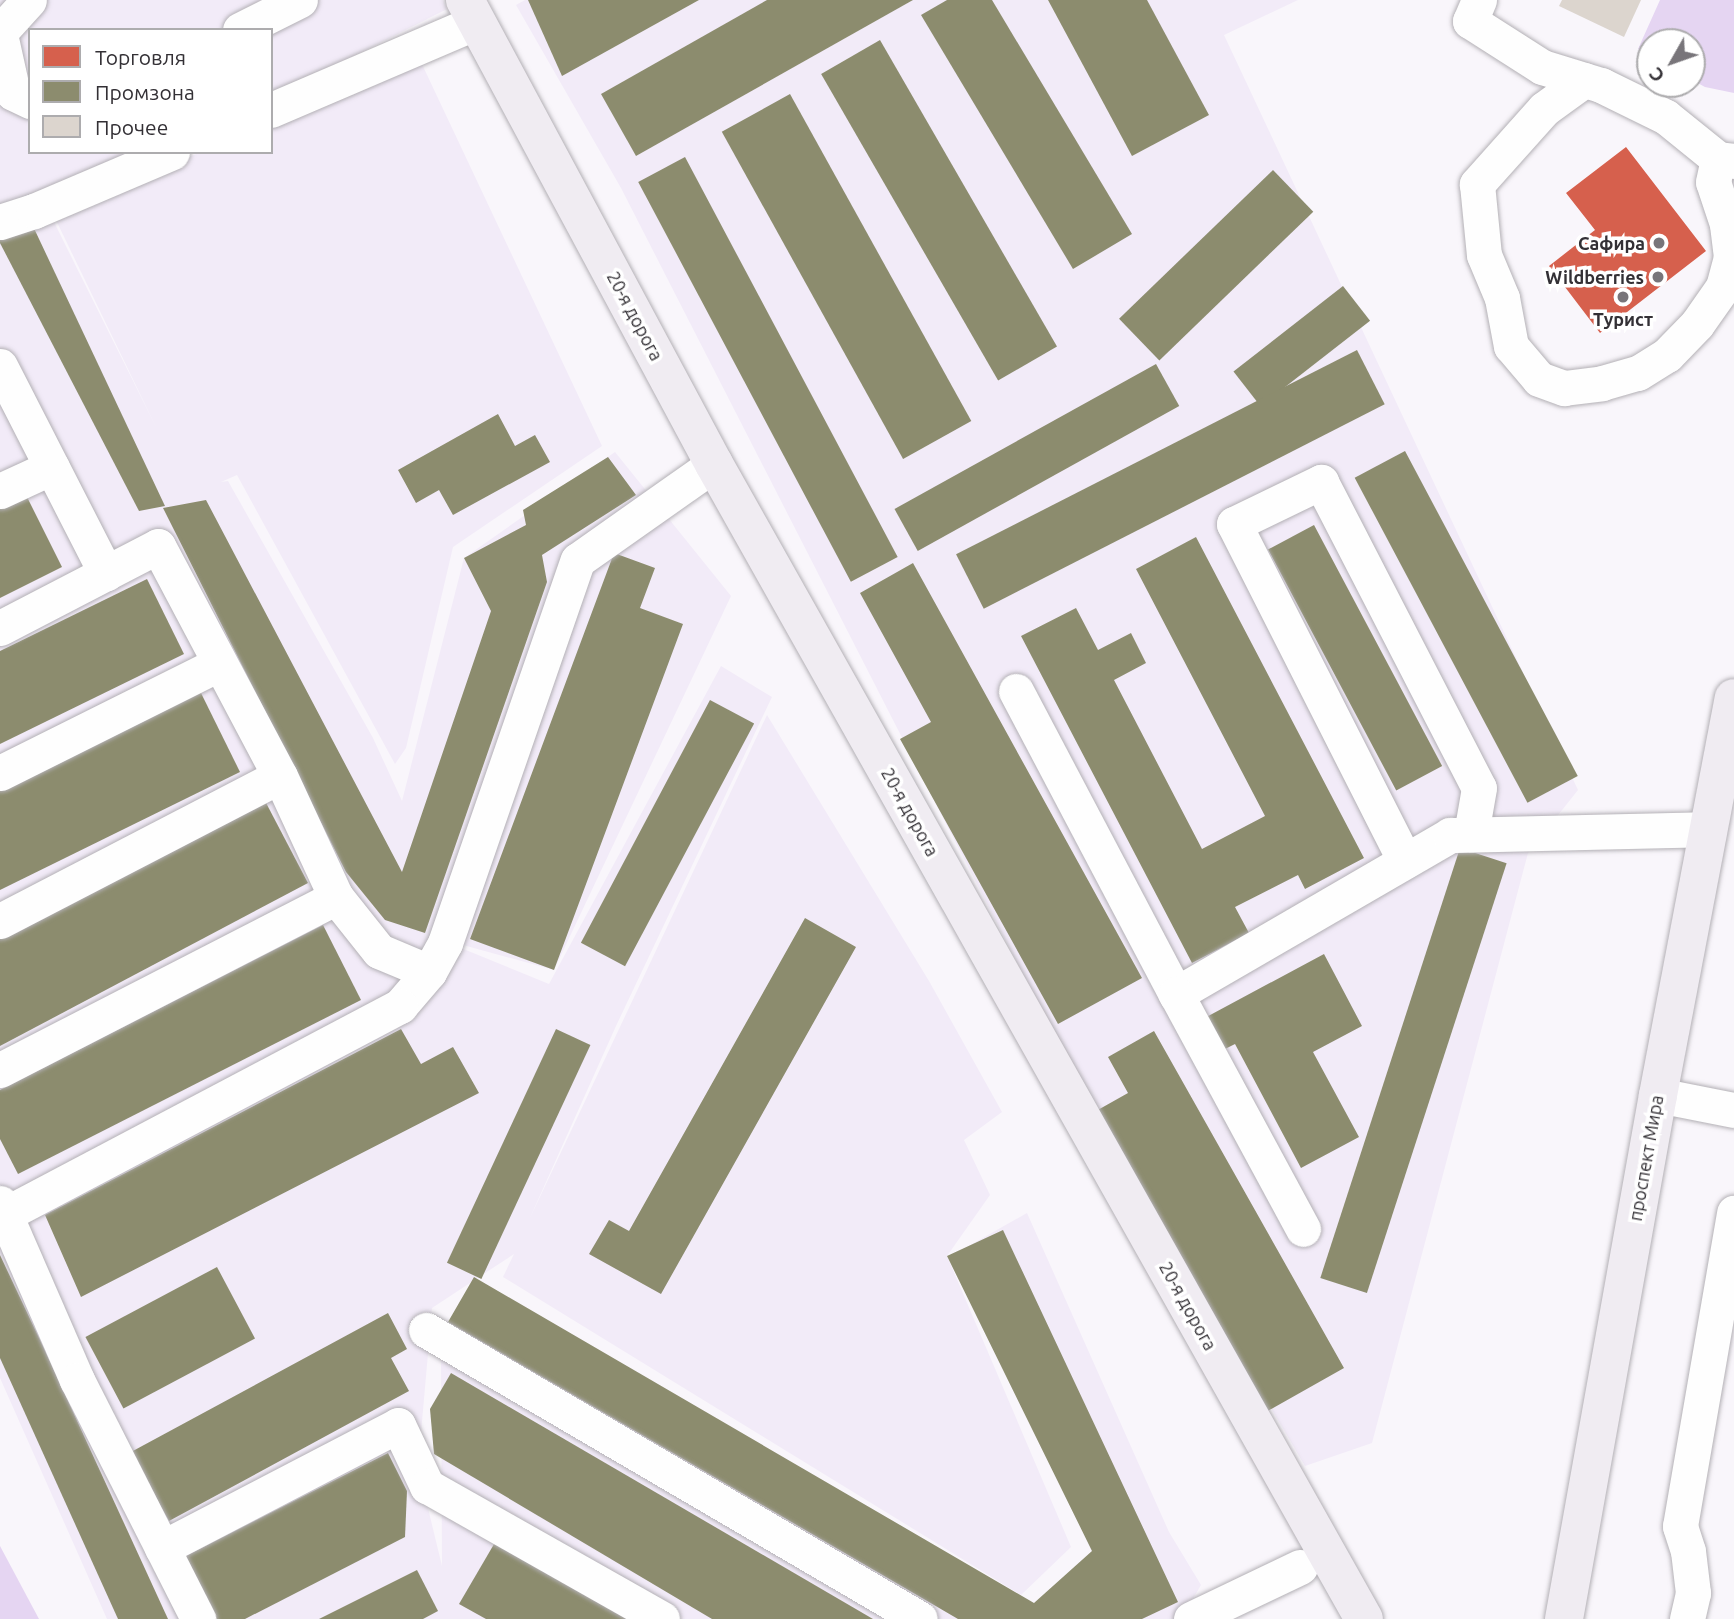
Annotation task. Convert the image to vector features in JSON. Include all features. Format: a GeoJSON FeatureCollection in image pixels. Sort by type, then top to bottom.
{"type":"FeatureCollection","features":[{"type":"Feature","properties":{"kind":"main road","name":"20-я дорога"},"geometry":{"type":"LineString","coordinates":[[474,8],[714,464],[1364,1619]]}},
{"type":"Feature","properties":{"kind":"main road","name":"проспект Мира"},"geometry":{"type":"LineString","coordinates":[[1562,1617],[1734,698]]}},
{"type":"Feature","properties":{"kind":"lane"},"geometry":{"type":"LineString","coordinates":[[28,100],[13,93],[0,33],[29,0]]}},
{"type":"Feature","properties":{"kind":"lane"},"geometry":{"type":"LineString","coordinates":[[244,28],[300,0]]}},
{"type":"Feature","properties":{"kind":"lane"},"geometry":{"type":"LineString","coordinates":[[1479,0],[1470,21],[1542,67],[1601,85],[1666,117],[1726,160],[1713,182],[1727,224],[1731,257],[1723,287],[1697,324],[1667,355],[1638,373],[1602,383],[1564,388],[1539,379],[1511,346],[1502,298],[1484,255],[1477,184],[1544,109],[1584,80]]}},
{"type":"Feature","properties":{"kind":"lane"},"geometry":{"type":"LineString","coordinates":[[273,109],[474,8]]}},
{"type":"Feature","properties":{"kind":"lane"},"geometry":{"type":"LineString","coordinates":[[0,222],[34,211],[167,154]]}},
{"type":"Feature","properties":{"kind":"lane"},"geometry":{"type":"LineString","coordinates":[[0,366],[106,573]]}},
{"type":"Feature","properties":{"kind":"lane"},"geometry":{"type":"LineString","coordinates":[[198,1619],[77,1380],[3,1208],[400,1006],[429,972],[445,943],[578,560],[714,464]]}},
{"type":"Feature","properties":{"kind":"lane"},"geometry":{"type":"LineString","coordinates":[[0,491],[52,467]]}},
{"type":"Feature","properties":{"kind":"lane"},"geometry":{"type":"LineString","coordinates":[[1405,861],[1234,524],[1321,482],[1479,788],[1471,834]]}},
{"type":"Feature","properties":{"kind":"lane"},"geometry":{"type":"LineString","coordinates":[[0,628],[158,546],[280,776],[336,897],[379,951],[429,972]]}},
{"type":"Feature","properties":{"kind":"lane"},"geometry":{"type":"LineString","coordinates":[[0,773],[219,664]]}},
{"type":"Feature","properties":{"kind":"lane"},"geometry":{"type":"LineString","coordinates":[[1016,691],[1303,1229]]}},
{"type":"Feature","properties":{"kind":"lane"},"geometry":{"type":"LineString","coordinates":[[0,920],[280,776]]}},
{"type":"Feature","properties":{"kind":"lane"},"geometry":{"type":"LineString","coordinates":[[1176,994],[1450,835],[1709,829]]}},
{"type":"Feature","properties":{"kind":"lane"},"geometry":{"type":"LineString","coordinates":[[0,1070],[336,897]]}},
{"type":"Feature","properties":{"kind":"lane"},"geometry":{"type":"LineString","coordinates":[[1658,1095],[1734,1110]]}},
{"type":"Feature","properties":{"kind":"lane"},"geometry":{"type":"LineString","coordinates":[[1687,1619],[1693,1592],[1688,1551],[1680,1526],[1734,1213]]}},
{"type":"Feature","properties":{"kind":"lane"},"geometry":{"type":"LineString","coordinates":[[426,1330],[920,1619]]}},
{"type":"Feature","properties":{"kind":"lane"},"geometry":{"type":"LineString","coordinates":[[162,1548],[398,1425],[427,1486],[662,1619]]}},
{"type":"Feature","properties":{"kind":"lane"},"geometry":{"type":"LineString","coordinates":[[1191,1619],[1300,1567]]}},
{"type":"Feature","properties":{"kind":"shaded area"},"geometry":{"type":"Polygon","coordinates":[[[0,0],[443,0],[447,9],[273,97],[273,28],[28,28],[28,154],[161,154],[49,212],[156,427],[53,214],[196,154],[273,154],[273,121],[420,60],[602,446],[453,547],[406,748],[395,764],[237,475],[221,482],[228,481],[373,738],[402,801],[464,558],[615,452],[731,596],[554,970],[434,937],[549,984],[721,666],[772,697],[616,1026],[529,1220],[767,715],[929,981],[1002,1112],[964,1140],[990,1195],[947,1256],[1071,1547],[1021,1595],[503,1277],[514,1254],[432,1308],[418,1467],[442,1566],[441,1359],[481,1289],[1032,1612],[1099,1569],[965,1248],[1027,1213],[1169,1532],[1201,1585],[1181,1619],[107,1619],[0,1378],[0,0]]]}},
{"type":"Feature","properties":{"kind":"shaded area"},"geometry":{"type":"Polygon","coordinates":[[[525,0],[1298,0],[1224,35],[1578,790],[1528,853],[1372,1443],[1305,1466],[1074,1074],[621,188],[516,5],[525,0]]]}},
{"type":"Feature","properties":{"kind":"shaded area"},"geometry":{"type":"Polygon","coordinates":[[[1660,0],[1734,0],[1734,93],[1706,87],[1706,28],[1647,28],[1660,0]]]}},
{"type":"Feature","properties":{"kind":"shaded area"},"geometry":{"type":"Polygon","coordinates":[[[0,1546],[39,1619],[0,1619],[0,1546]]]}},
{"type":"Feature","properties":{"kind":"building: Торговля"},"geometry":{"type":"Polygon","coordinates":[[[1626,147],[1706,251],[1600,333],[1549,266],[1595,230],[1566,193],[1626,147]]]}},
{"type":"Feature","properties":{"kind":"building: Промзона"},"geometry":{"type":"Polygon","coordinates":[[[528,0],[699,0],[562,76],[528,0]]]}},
{"type":"Feature","properties":{"kind":"building: Промзона"},"geometry":{"type":"Polygon","coordinates":[[[767,0],[913,0],[636,156],[601,94],[767,0]]]}},
{"type":"Feature","properties":{"kind":"building: Промзона"},"geometry":{"type":"Polygon","coordinates":[[[947,0],[992,0],[1132,234],[1073,269],[921,15],[947,0]]]}},
{"type":"Feature","properties":{"kind":"building: Промзона"},"geometry":{"type":"Polygon","coordinates":[[[1048,0],[1147,0],[1209,115],[1132,156],[1048,0]]]}},
{"type":"Feature","properties":{"kind":"building: Промзона"},"geometry":{"type":"Polygon","coordinates":[[[880,40],[1057,347],[998,381],[821,74],[880,40]]]}},
{"type":"Feature","properties":{"kind":"building: Промзона"},"geometry":{"type":"Polygon","coordinates":[[[790,94],[971,421],[903,459],[722,132],[790,94]]]}},
{"type":"Feature","properties":{"kind":"building: Промзона"},"geometry":{"type":"Polygon","coordinates":[[[685,157],[898,557],[851,582],[638,182],[685,157]]]}},
{"type":"Feature","properties":{"kind":"building: Промзона"},"geometry":{"type":"Polygon","coordinates":[[[1273,170],[1313,212],[1159,360],[1119,319],[1273,170]]]}},
{"type":"Feature","properties":{"kind":"building: Промзона"},"geometry":{"type":"Polygon","coordinates":[[[31,222],[165,506],[139,511],[0,243],[0,232],[31,222]]]}},
{"type":"Feature","properties":{"kind":"building: Промзона"},"geometry":{"type":"Polygon","coordinates":[[[1343,286],[1370,321],[1261,406],[1233,372],[1343,286]]]}},
{"type":"Feature","properties":{"kind":"building: Промзона"},"geometry":{"type":"Polygon","coordinates":[[[1357,350],[1385,404],[984,609],[956,554],[1357,350]]]}},
{"type":"Feature","properties":{"kind":"building: Промзона"},"geometry":{"type":"Polygon","coordinates":[[[1156,364],[1179,406],[918,551],[894,509],[1156,364]]]}},
{"type":"Feature","properties":{"kind":"building: Промзона"},"geometry":{"type":"Polygon","coordinates":[[[498,414],[515,446],[535,435],[550,462],[453,515],[439,490],[416,503],[398,470],[498,414]]]}},
{"type":"Feature","properties":{"kind":"building: Промзона"},"geometry":{"type":"Polygon","coordinates":[[[1405,451],[1578,776],[1527,803],[1355,478],[1405,451]]]}},
{"type":"Feature","properties":{"kind":"building: Промзона"},"geometry":{"type":"Polygon","coordinates":[[[608,457],[636,495],[542,555],[547,582],[425,933],[385,920],[346,872],[163,508],[206,500],[402,872],[491,611],[464,558],[526,525],[523,510],[608,457]]]}},
{"type":"Feature","properties":{"kind":"building: Промзона"},"geometry":{"type":"Polygon","coordinates":[[[26,495],[62,567],[0,598],[0,508],[26,495]]]}},
{"type":"Feature","properties":{"kind":"building: Промзона"},"geometry":{"type":"Polygon","coordinates":[[[1314,525],[1442,766],[1396,790],[1268,549],[1314,525]]]}},
{"type":"Feature","properties":{"kind":"building: Промзона"},"geometry":{"type":"Polygon","coordinates":[[[1196,537],[1364,858],[1305,889],[1298,875],[1235,907],[1249,933],[1192,963],[1021,636],[1076,608],[1098,650],[1131,633],[1146,663],[1114,680],[1202,849],[1265,816],[1136,569],[1196,537]]]}},
{"type":"Feature","properties":{"kind":"building: Промзона"},"geometry":{"type":"Polygon","coordinates":[[[614,553],[655,568],[640,608],[683,624],[554,970],[470,939],[614,553]]]}},
{"type":"Feature","properties":{"kind":"building: Промзона"},"geometry":{"type":"Polygon","coordinates":[[[913,563],[1142,978],[1058,1024],[900,739],[931,722],[860,593],[913,563]]]}},
{"type":"Feature","properties":{"kind":"building: Промзона"},"geometry":{"type":"Polygon","coordinates":[[[147,579],[184,654],[0,744],[0,651],[147,579]]]}},
{"type":"Feature","properties":{"kind":"building: Промзона"},"geometry":{"type":"Polygon","coordinates":[[[200,691],[240,772],[0,890],[0,790],[200,691]]]}},
{"type":"Feature","properties":{"kind":"building: Промзона"},"geometry":{"type":"Polygon","coordinates":[[[710,700],[754,723],[625,966],[581,943],[710,700]]]}},
{"type":"Feature","properties":{"kind":"building: Промзона"},"geometry":{"type":"Polygon","coordinates":[[[264,799],[308,883],[0,1046],[0,938],[264,799]]]}},
{"type":"Feature","properties":{"kind":"building: Промзона"},"geometry":{"type":"Polygon","coordinates":[[[1460,848],[1507,863],[1367,1293],[1320,1278],[1460,848]]]}},
{"type":"Feature","properties":{"kind":"building: Промзона"},"geometry":{"type":"Polygon","coordinates":[[[805,918],[856,947],[661,1294],[589,1254],[609,1220],[629,1231],[805,918]]]}},
{"type":"Feature","properties":{"kind":"building: Промзона"},"geometry":{"type":"Polygon","coordinates":[[[323,925],[361,1000],[18,1174],[0,1139],[0,1090],[323,925]]]}},
{"type":"Feature","properties":{"kind":"building: Промзона"},"geometry":{"type":"Polygon","coordinates":[[[1324,954],[1362,1026],[1313,1052],[1359,1137],[1301,1168],[1235,1044],[1217,1053],[1199,1021],[1324,954]]]}},
{"type":"Feature","properties":{"kind":"building: Промзона"},"geometry":{"type":"Polygon","coordinates":[[[401,1029],[421,1064],[453,1047],[479,1093],[81,1297],[45,1215],[401,1029]]]}},
{"type":"Feature","properties":{"kind":"building: Промзона"},"geometry":{"type":"Polygon","coordinates":[[[556,1029],[590,1045],[481,1279],[447,1263],[556,1029]]]}},
{"type":"Feature","properties":{"kind":"building: Промзона"},"geometry":{"type":"Polygon","coordinates":[[[1154,1031],[1344,1368],[1266,1412],[1096,1111],[1128,1093],[1108,1057],[1154,1031]]]}},
{"type":"Feature","properties":{"kind":"building: Промзона"},"geometry":{"type":"Polygon","coordinates":[[[1003,1230],[1178,1602],[1142,1619],[958,1619],[448,1322],[474,1277],[1034,1603],[1092,1551],[947,1256],[1003,1230]]]}},
{"type":"Feature","properties":{"kind":"building: Промзона"},"geometry":{"type":"Polygon","coordinates":[[[0,1255],[168,1619],[118,1619],[0,1358],[0,1255]]]}},
{"type":"Feature","properties":{"kind":"building: Промзона"},"geometry":{"type":"Polygon","coordinates":[[[217,1267],[255,1339],[123,1408],[85,1337],[217,1267]]]}},
{"type":"Feature","properties":{"kind":"building: Промзона"},"geometry":{"type":"Polygon","coordinates":[[[388,1313],[407,1349],[391,1358],[409,1391],[169,1521],[131,1452],[388,1313]]]}},
{"type":"Feature","properties":{"kind":"building: Промзона"},"geometry":{"type":"Polygon","coordinates":[[[451,1373],[873,1619],[712,1619],[434,1454],[430,1409],[451,1373]]]}},
{"type":"Feature","properties":{"kind":"building: Промзона"},"geometry":{"type":"Polygon","coordinates":[[[388,1453],[407,1491],[405,1537],[245,1619],[214,1619],[182,1558],[388,1453]]]}},
{"type":"Feature","properties":{"kind":"building: Промзона"},"geometry":{"type":"Polygon","coordinates":[[[497,1539],[633,1619],[486,1619],[459,1604],[497,1539]]]}},
{"type":"Feature","properties":{"kind":"building: Промзона"},"geometry":{"type":"Polygon","coordinates":[[[417,1570],[438,1611],[423,1619],[319,1619],[417,1570]]]}},
{"type":"Feature","properties":{"kind":"building: Прочее"},"geometry":{"type":"Polygon","coordinates":[[[1562,0],[1641,0],[1624,37],[1559,6],[1562,0]]]}},
{"type":"Feature","properties":{"kind":"place","name":"Сафира"},"geometry":{"type":"Point","coordinates":[1659,243]}},
{"type":"Feature","properties":{"kind":"place","name":"Wildberries"},"geometry":{"type":"Point","coordinates":[1658,277]}},
{"type":"Feature","properties":{"kind":"place","name":"Турист"},"geometry":{"type":"Point","coordinates":[1623,297]}}]}
